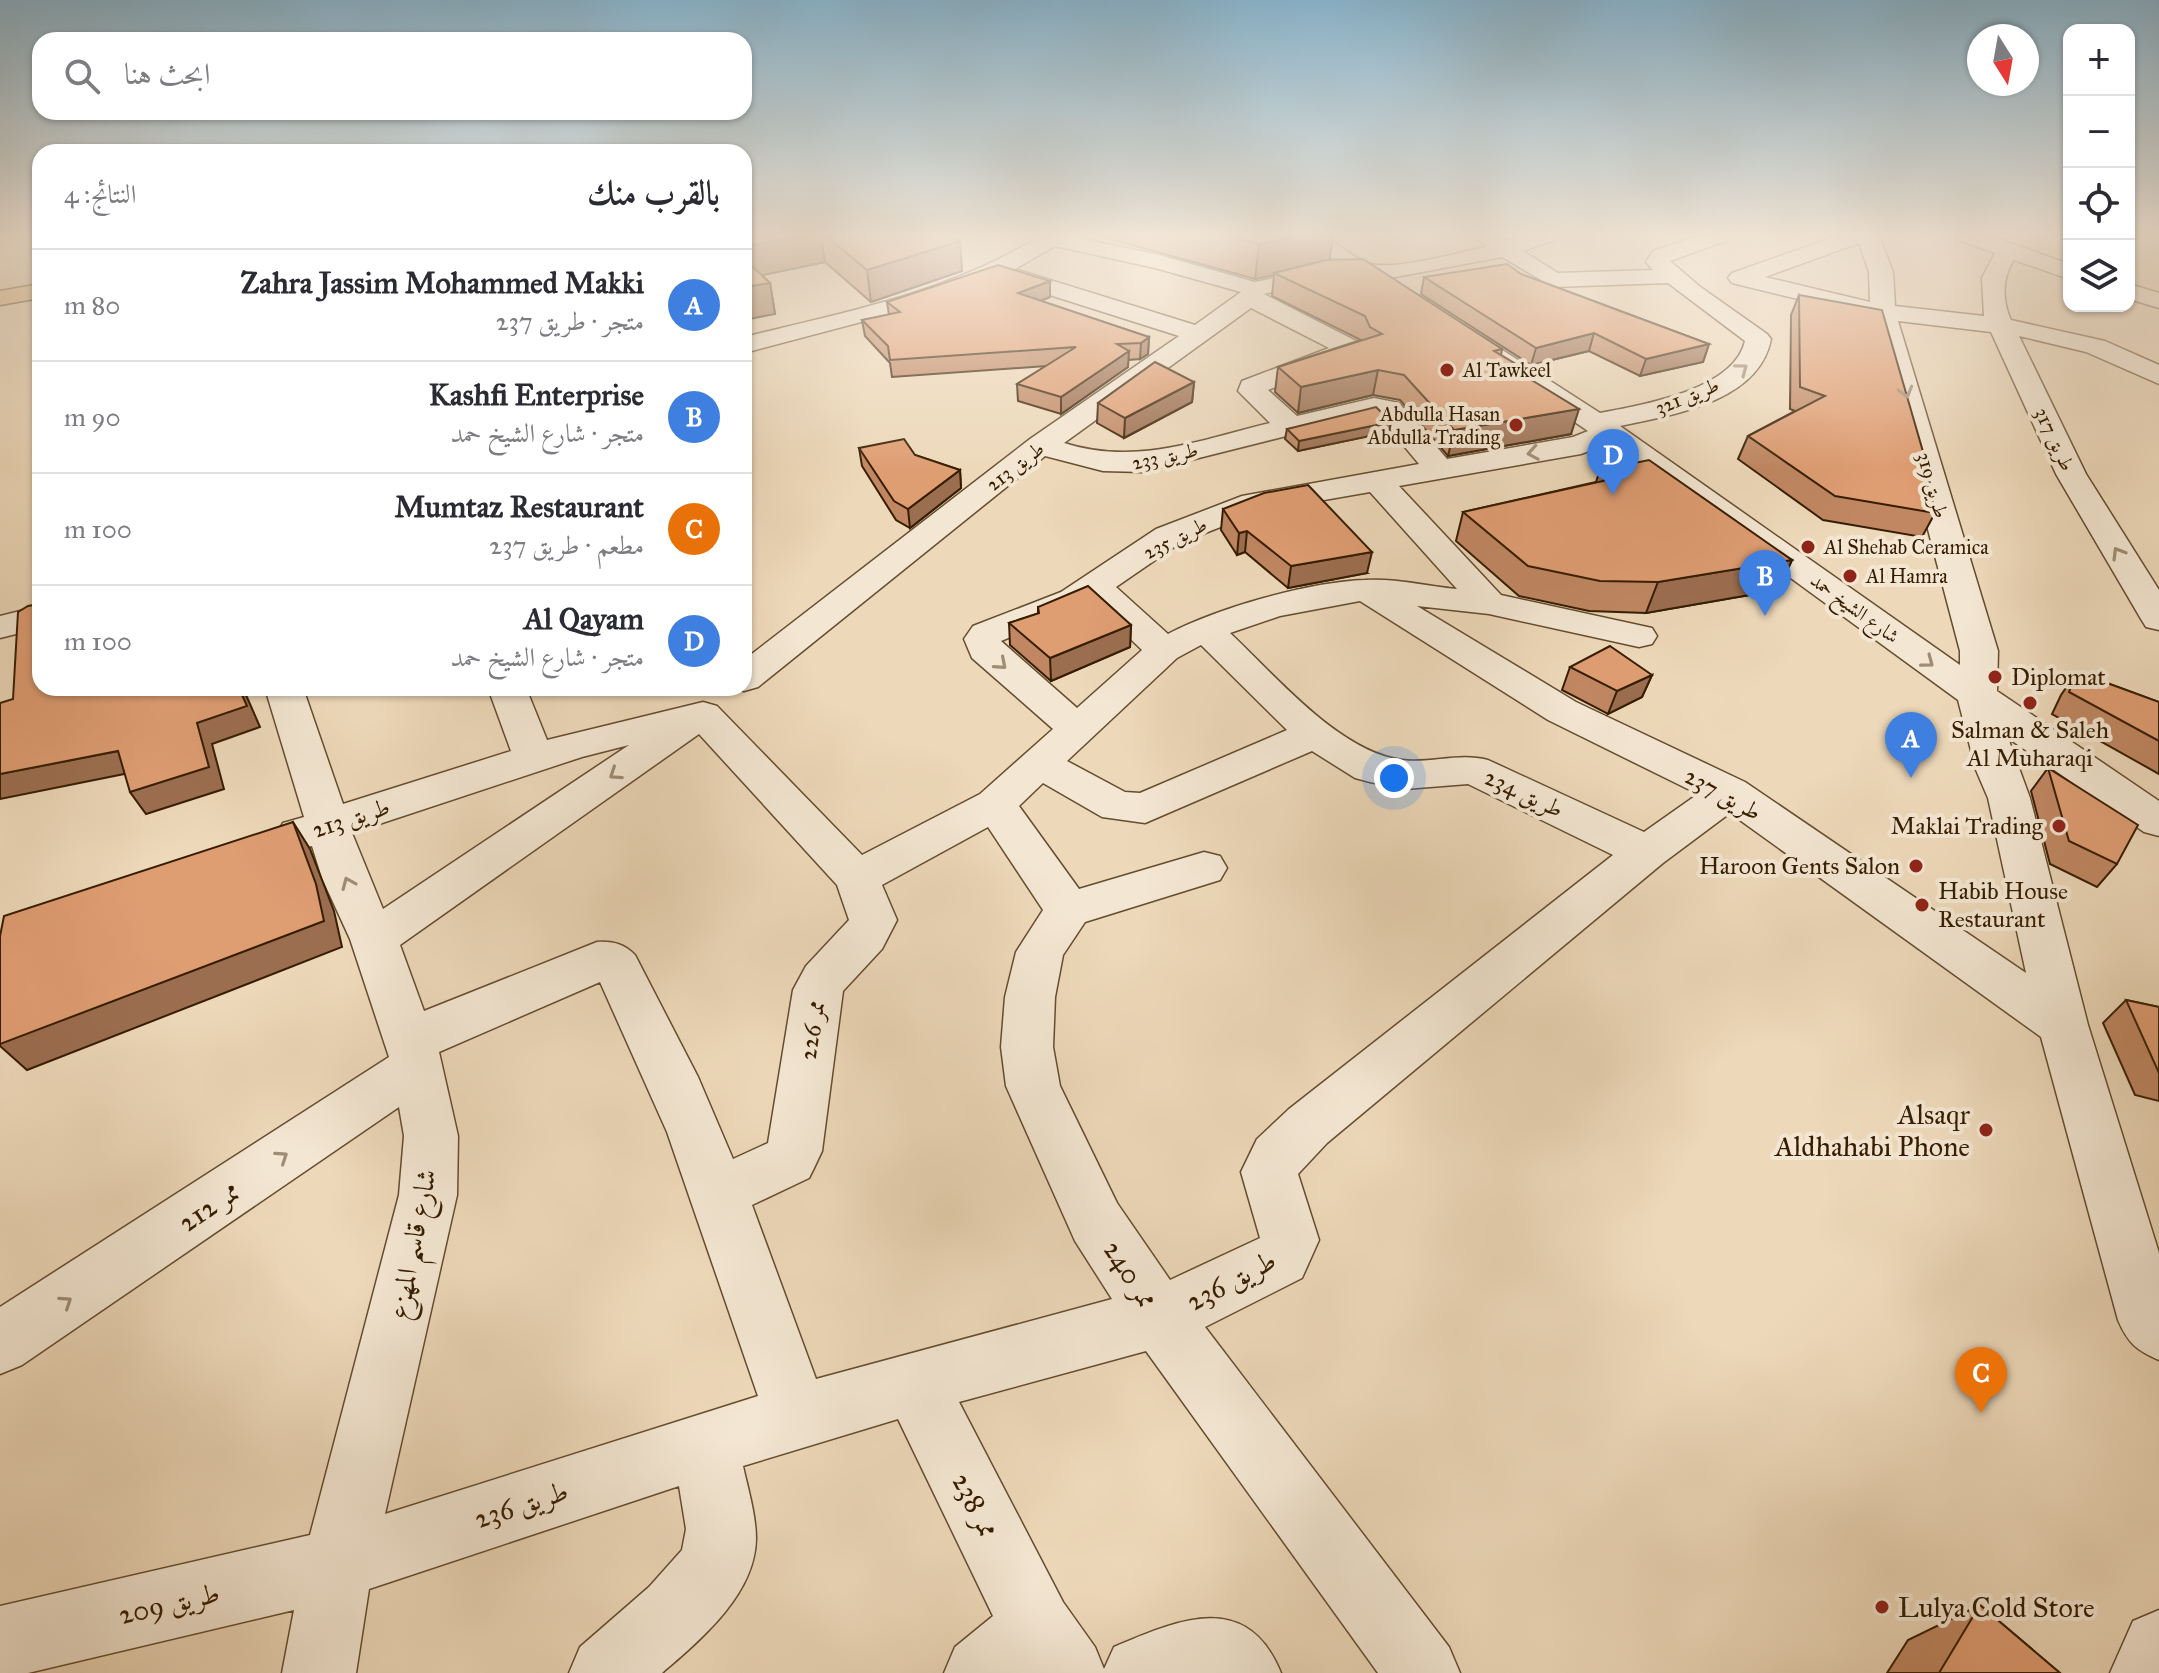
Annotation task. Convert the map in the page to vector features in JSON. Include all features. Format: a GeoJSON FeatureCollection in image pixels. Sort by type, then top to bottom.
{"type":"FeatureCollection","features":[{"type":"Feature","properties":{"kind":"street"},"geometry":{"type":"LineString","coordinates":[[752,343],[857,314]]}},
{"type":"Feature","properties":{"kind":"street"},"geometry":{"type":"LineString","coordinates":[[1137,314],[1199,334]]}},
{"type":"Feature","properties":{"kind":"street","name":"طريق 213"},"geometry":{"type":"LineString","coordinates":[[752,673],[1041,445],[1225,314]]}},
{"type":"Feature","properties":{"kind":"street"},"geometry":{"type":"LineString","coordinates":[[1289,314],[1351,349],[1252,387],[1252,391],[1291,426]]}},
{"type":"Feature","properties":{"kind":"street","name":"شارع الشيخ حمد"},"geometry":{"type":"LineString","coordinates":[[1429,314],[1600,428],[1848,602],[1977,699],[2083,773],[2159,821]]}},
{"type":"Feature","properties":{"kind":"street","name":"طريق 321"},"geometry":{"type":"LineString","coordinates":[[1600,428],[1708,392],[1753,362],[1759,351],[1758,339],[1724,314]]}},
{"type":"Feature","properties":{"kind":"street","name":"طريق 319"},"geometry":{"type":"LineString","coordinates":[[1884,314],[1979,651],[1977,699]]}},
{"type":"Feature","properties":{"kind":"street"},"geometry":{"type":"LineString","coordinates":[[1900,314],[2069,338],[2153,367]]}},
{"type":"Feature","properties":{"kind":"street","name":"طريق 317"},"geometry":{"type":"LineString","coordinates":[[1996,314],[2071,474],[2159,619]]}},
{"type":"Feature","properties":{"kind":"street","name":"طريق 233"},"geometry":{"type":"LineString","coordinates":[[1041,445],[1115,465],[1229,476],[1291,426],[1383,407],[1389,409],[1440,470]]}},
{"type":"Feature","properties":{"kind":"street","name":"طريق 235"},"geometry":{"type":"LineString","coordinates":[[1077,729],[990,654],[982,639],[992,629],[1054,608],[1095,586],[1168,536],[1229,476],[1377,481],[1581,445],[1600,428]]}},
{"type":"Feature","properties":{"kind":"street"},"geometry":{"type":"LineString","coordinates":[[1377,481],[1489,603]]}},
{"type":"Feature","properties":{"kind":"street"},"geometry":{"type":"LineString","coordinates":[[1095,586],[1164,650]]}},
{"type":"Feature","properties":{"kind":"street"},"geometry":{"type":"LineString","coordinates":[[857,878],[995,804],[1164,650],[1205,629],[1273,607],[1365,590],[1489,603],[1639,636]]}},
{"type":"Feature","properties":{"kind":"street","name":"طريق 237"},"geometry":{"type":"LineString","coordinates":[[1365,590],[1562,711],[1637,751],[1730,792],[2063,1025]]}},
{"type":"Feature","properties":{"kind":"street"},"geometry":{"type":"LineString","coordinates":[[0,627],[32,619]]}},
{"type":"Feature","properties":{"kind":"street","name":"طريق 234"},"geometry":{"type":"LineString","coordinates":[[1205,629],[1314,734],[1370,768],[1405,775],[1473,770],[1647,852]]}},
{"type":"Feature","properties":{"kind":"street","name":"شارع قاسم المهزع"},"geometry":{"type":"LineString","coordinates":[[287,696],[345,878],[374,939],[414,1055],[431,1136],[428,1195],[338,1564],[319,1673]]}},
{"type":"Feature","properties":{"kind":"street"},"geometry":{"type":"LineString","coordinates":[[510,696],[534,759]]}},
{"type":"Feature","properties":{"kind":"street"},"geometry":{"type":"LineString","coordinates":[[1977,699],[1997,770],[2009,798],[2063,1025],[2149,1320],[2159,1329]]}},
{"type":"Feature","properties":{"kind":"street"},"geometry":{"type":"LineString","coordinates":[[374,939],[718,702]]}},
{"type":"Feature","properties":{"kind":"street","name":"طريق 213"},"geometry":{"type":"LineString","coordinates":[[253,849],[534,759],[654,725],[718,702]]}},
{"type":"Feature","properties":{"kind":"street","name":"ممر 226"},"geometry":{"type":"LineString","coordinates":[[718,702],[857,878],[873,920],[873,927],[831,967],[818,990],[794,1151],[781,1166],[721,1192]]}},
{"type":"Feature","properties":{"kind":"street"},"geometry":{"type":"LineString","coordinates":[[1041,764],[1117,807],[1130,810],[1145,808],[1314,734]]}},
{"type":"Feature","properties":{"kind":"street"},"geometry":{"type":"LineString","coordinates":[[2009,798],[2013,784],[2032,777],[2083,773]]}},
{"type":"Feature","properties":{"kind":"street","name":"طريق 236"},"geometry":{"type":"LineString","coordinates":[[338,1564],[797,1416],[1159,1317],[1281,1258],[1290,1240],[1269,1172],[1277,1157],[1308,1126],[1647,852],[1730,792]]}},
{"type":"Feature","properties":{"kind":"street"},"geometry":{"type":"LineString","coordinates":[[995,804],[1068,910],[1204,868]]}},
{"type":"Feature","properties":{"kind":"street","name":"ممر 240"},"geometry":{"type":"LineString","coordinates":[[1068,910],[1040,952],[1030,997],[1027,1047],[1033,1086],[1096,1222],[1159,1317],[1411,1670]]}},
{"type":"Feature","properties":{"kind":"street"},"geometry":{"type":"LineString","coordinates":[[414,1055],[450,1022],[597,961],[609,960],[618,969],[657,1040],[721,1192],[797,1416]]}},
{"type":"Feature","properties":{"kind":"street","name":"ممر 212"},"geometry":{"type":"LineString","coordinates":[[0,1343],[414,1055]]}},
{"type":"Feature","properties":{"kind":"street","name":"ممر 238"},"geometry":{"type":"LineString","coordinates":[[914,1382],[1053,1650],[981,1673]]}},
{"type":"Feature","properties":{"kind":"street"},"geometry":{"type":"LineString","coordinates":[[606,1673],[697,1589],[714,1565],[721,1543],[705,1444]]}},
{"type":"Feature","properties":{"kind":"street","name":"طريق 209"},"geometry":{"type":"LineString","coordinates":[[0,1643],[338,1564]]}},
{"type":"Feature","properties":{"kind":"street"},"geometry":{"type":"LineString","coordinates":[[2147,1673],[2159,1647]]}},
{"type":"Feature","properties":{"kind":"street"},"geometry":{"type":"LineString","coordinates":[[1140,1673],[1209,1651],[1230,1656],[1244,1673]]}},
{"type":"Feature","properties":{"kind":"building"},"geometry":{"type":"Polygon","coordinates":[[[890,314],[1081,314],[1149,337],[1141,343],[1117,344],[1129,351],[1061,397],[1017,384],[1076,347],[890,360],[888,346],[862,320],[890,314]]]}},
{"type":"Feature","properties":{"kind":"building"},"geometry":{"type":"Polygon","coordinates":[[[1361,314],[1448,314],[1502,349],[1494,351],[1514,363],[1507,365],[1579,409],[1454,430],[1404,375],[1378,370],[1301,387],[1278,367],[1382,334],[1370,327],[1361,314]]]}},
{"type":"Feature","properties":{"kind":"building"},"geometry":{"type":"Polygon","coordinates":[[[1482,314],[1629,314],[1709,344],[1646,359],[1594,333],[1536,348],[1482,314]]]}},
{"type":"Feature","properties":{"kind":"building"},"geometry":{"type":"Polygon","coordinates":[[[1799,314],[1883,314],[1926,462],[1935,513],[1835,496],[1748,436],[1825,396],[1800,387],[1799,314]]]}},
{"type":"Feature","properties":{"kind":"building"},"geometry":{"type":"Polygon","coordinates":[[[1155,362],[1194,382],[1125,418],[1098,403],[1155,362]]]}},
{"type":"Feature","properties":{"kind":"building"},"geometry":{"type":"Polygon","coordinates":[[[1376,407],[1391,422],[1299,441],[1287,429],[1376,407]]]}},
{"type":"Feature","properties":{"kind":"building"},"geometry":{"type":"Polygon","coordinates":[[[904,439],[915,455],[960,470],[908,509],[894,501],[859,448],[904,439]]]}},
{"type":"Feature","properties":{"kind":"building"},"geometry":{"type":"Polygon","coordinates":[[[1649,460],[1792,560],[1658,582],[1600,581],[1528,566],[1463,512],[1612,479],[1600,470],[1649,460]]]}},
{"type":"Feature","properties":{"kind":"building"},"geometry":{"type":"Polygon","coordinates":[[[1308,485],[1372,552],[1291,566],[1247,531],[1239,533],[1223,509],[1264,493],[1308,485]]]}},
{"type":"Feature","properties":{"kind":"building"},"geometry":{"type":"Polygon","coordinates":[[[1088,586],[1131,625],[1050,658],[1009,623],[1039,613],[1038,607],[1088,586]]]}},
{"type":"Feature","properties":{"kind":"building"},"geometry":{"type":"Polygon","coordinates":[[[32,605],[32,696],[243,696],[247,706],[197,723],[209,767],[130,792],[118,751],[0,774],[0,703],[13,699],[18,612],[32,605]]]}},
{"type":"Feature","properties":{"kind":"building"},"geometry":{"type":"Polygon","coordinates":[[[1610,646],[1652,675],[1617,691],[1570,667],[1610,646]]]}},
{"type":"Feature","properties":{"kind":"building"},"geometry":{"type":"Polygon","coordinates":[[[2077,672],[2159,702],[2159,741],[2069,692],[2077,672]]]}},
{"type":"Feature","properties":{"kind":"building"},"geometry":{"type":"Polygon","coordinates":[[[2048,768],[2138,825],[2117,864],[2069,841],[2048,768]]]}},
{"type":"Feature","properties":{"kind":"building"},"geometry":{"type":"Polygon","coordinates":[[[293,822],[316,884],[324,921],[0,1044],[0,936],[4,916],[293,822]]]}},
{"type":"Feature","properties":{"kind":"building"},"geometry":{"type":"Polygon","coordinates":[[[2126,1000],[2159,1007],[2159,1073],[2126,1000]]]}},
{"type":"Feature","properties":{"kind":"building"},"geometry":{"type":"Polygon","coordinates":[[[1980,1605],[2060,1673],[1939,1673],[1980,1605]]]}},
{"type":"Feature","properties":{"kind":"place","name":"Al Tawkeel"},"geometry":{"type":"Point","coordinates":[1447,370]}},
{"type":"Feature","properties":{"kind":"place","name":"Abdulla Hasan Abdulla Trading"},"geometry":{"type":"Point","coordinates":[1516,425]}},
{"type":"Feature","properties":{"kind":"place","name":"Al Qayam"},"geometry":{"type":"Point","coordinates":[1613,495]}},
{"type":"Feature","properties":{"kind":"place","name":"Al Shehab Ceramica"},"geometry":{"type":"Point","coordinates":[1808,547]}},
{"type":"Feature","properties":{"kind":"place","name":"Al Hamra"},"geometry":{"type":"Point","coordinates":[1850,576]}},
{"type":"Feature","properties":{"kind":"place","name":"Kashfi Enterprise"},"geometry":{"type":"Point","coordinates":[1765,616]}},
{"type":"Feature","properties":{"kind":"place","name":"Diplomat"},"geometry":{"type":"Point","coordinates":[1995,677]}},
{"type":"Feature","properties":{"kind":"place","name":"Salman & Saleh Al Muharaqi"},"geometry":{"type":"Point","coordinates":[2030,703]}},
{"type":"Feature","properties":{"kind":"place","name":"Zahra Jassim Mohammed Makki"},"geometry":{"type":"Point","coordinates":[1911,778]}},
{"type":"Feature","properties":{"kind":"place","name":"Maklai Trading"},"geometry":{"type":"Point","coordinates":[2059,826]}},
{"type":"Feature","properties":{"kind":"place","name":"Haroon Gents Salon"},"geometry":{"type":"Point","coordinates":[1916,866]}},
{"type":"Feature","properties":{"kind":"place","name":"Habib House Restaurant"},"geometry":{"type":"Point","coordinates":[1922,905]}},
{"type":"Feature","properties":{"kind":"place","name":"Alsaqr Aldhahabi Phone"},"geometry":{"type":"Point","coordinates":[1986,1130]}},
{"type":"Feature","properties":{"kind":"place","name":"Mumtaz Restaurant"},"geometry":{"type":"Point","coordinates":[1981,1413]}},
{"type":"Feature","properties":{"kind":"place","name":"Lulya Cold Store"},"geometry":{"type":"Point","coordinates":[1882,1607]}}]}
